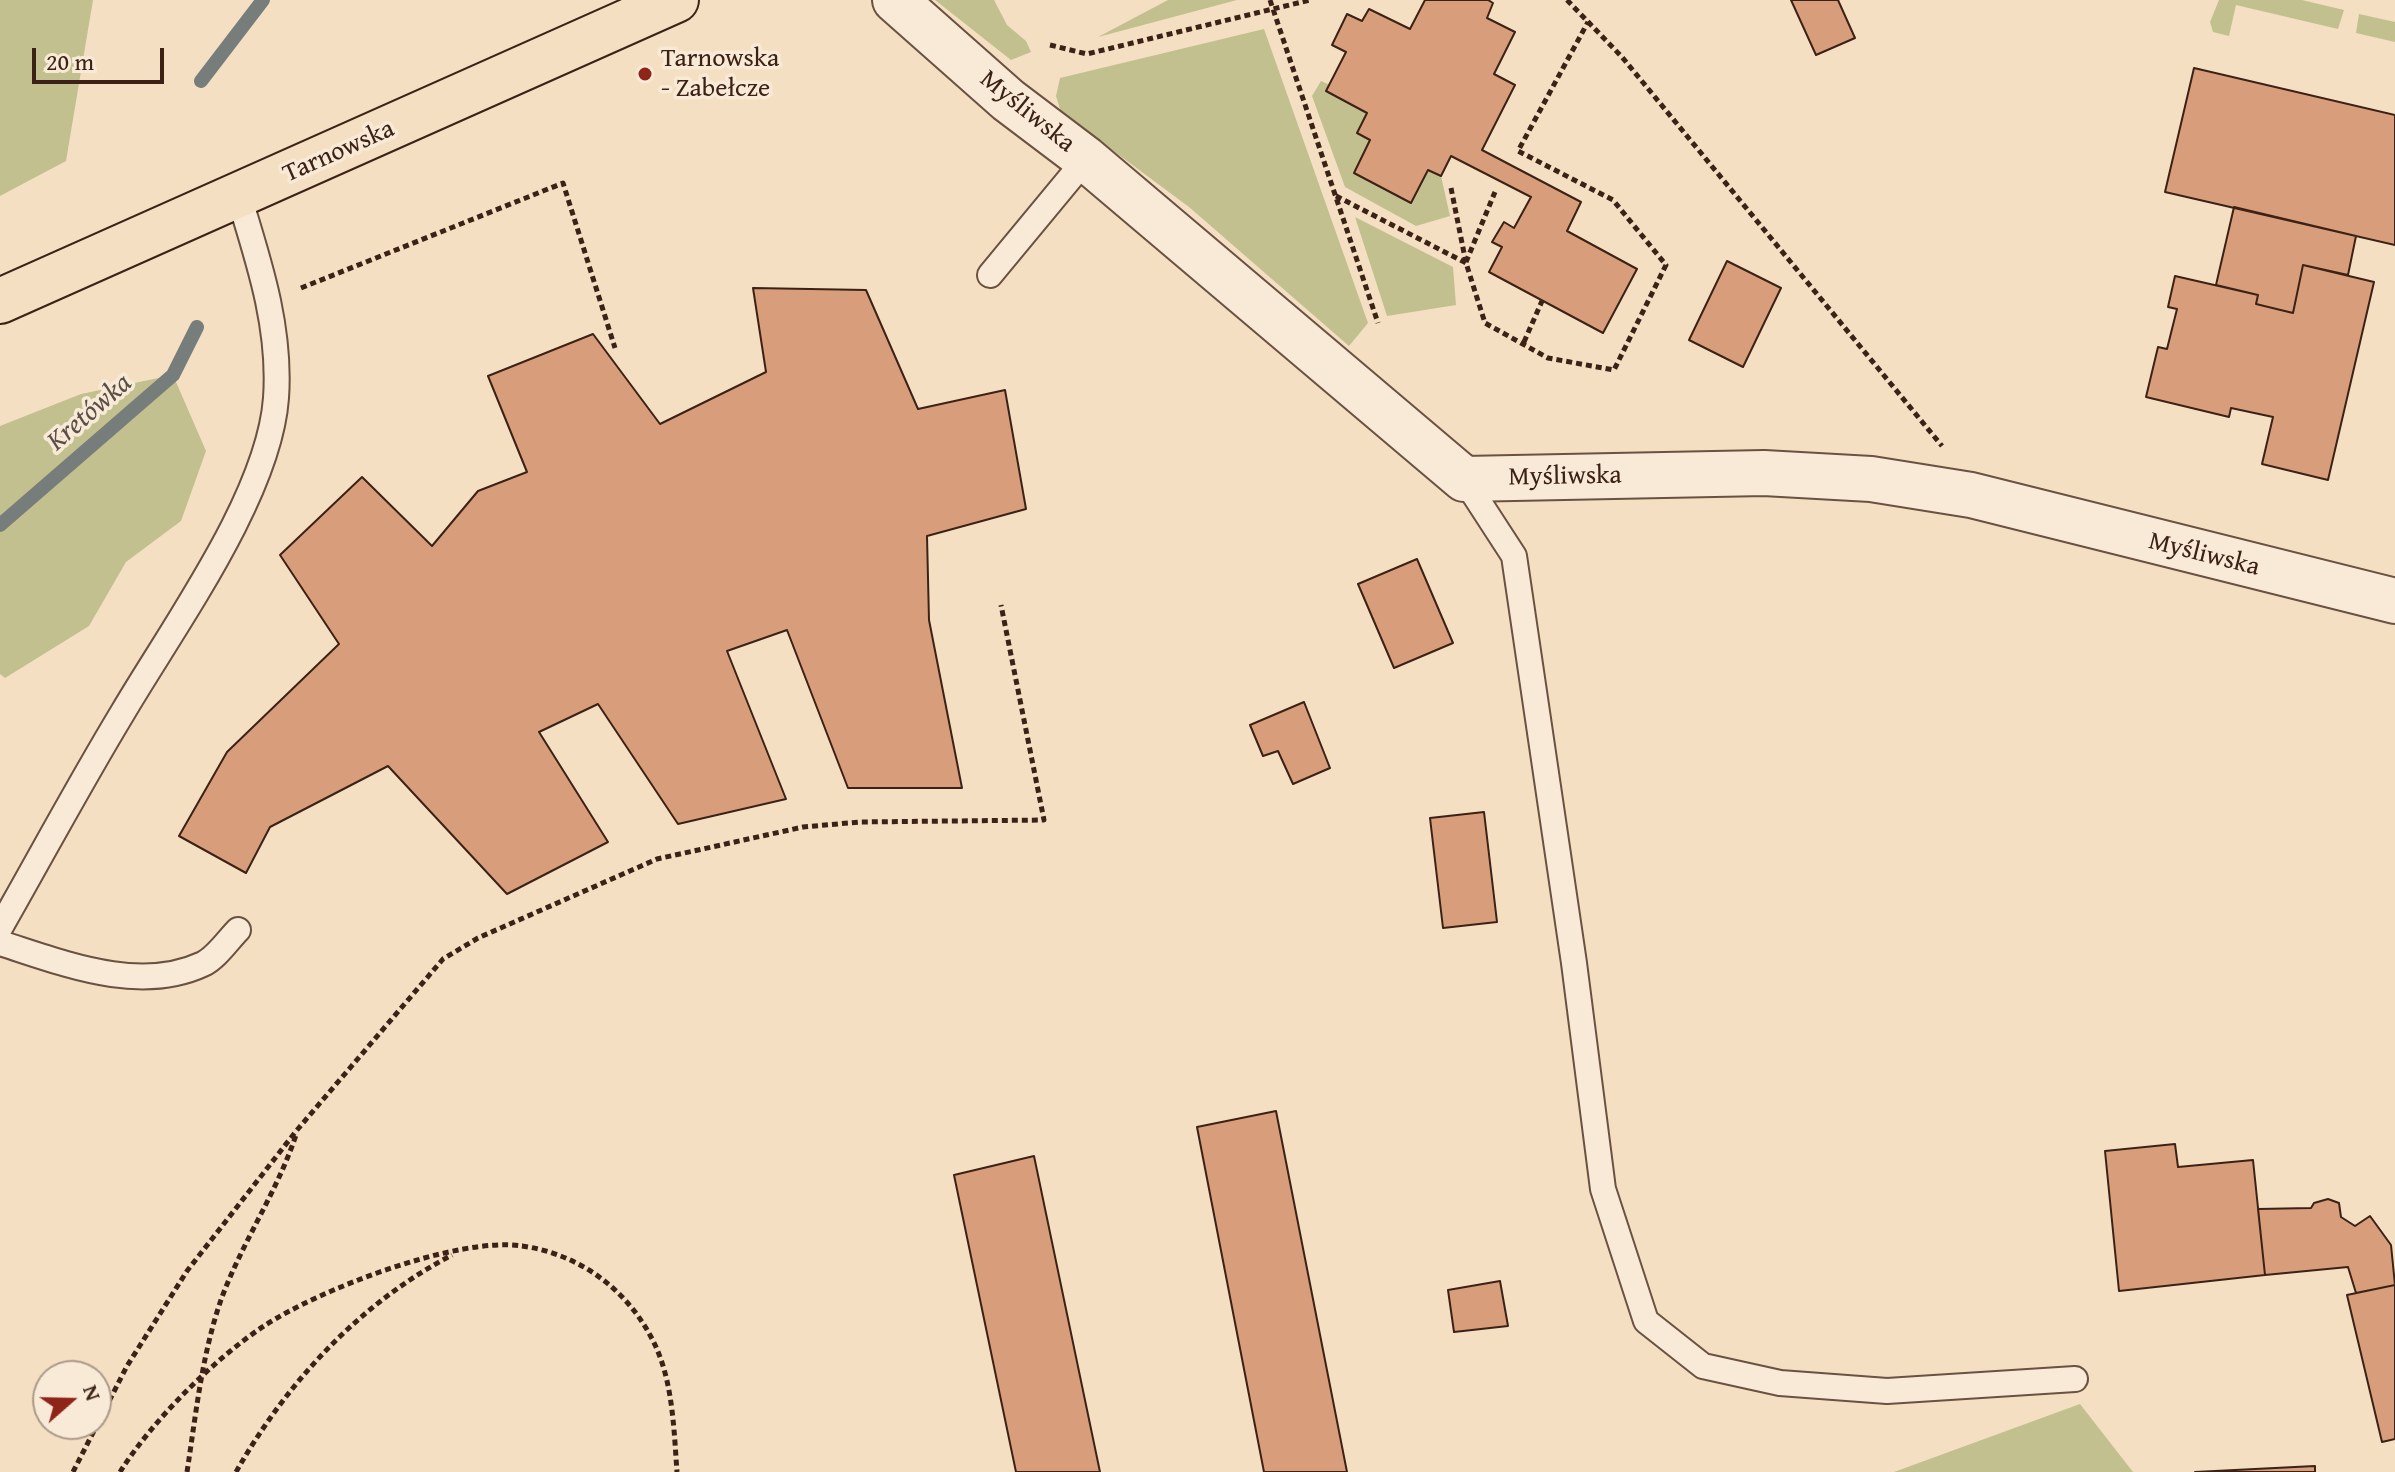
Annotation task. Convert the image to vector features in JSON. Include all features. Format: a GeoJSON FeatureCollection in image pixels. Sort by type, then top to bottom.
{"type":"FeatureCollection","features":[{"type":"Feature","properties":{"kind":"main road","name":"Tarnowska"},"geometry":{"type":"LineString","coordinates":[[0,301],[676,0]]}},
{"type":"Feature","properties":{"kind":"street","name":"Myśliwska"},"geometry":{"type":"LineString","coordinates":[[895,0],[1008,100],[1086,159],[1464,479],[1764,473],[1871,479],[1971,495],[2395,601]]}},
{"type":"Feature","properties":{"kind":"lane"},"geometry":{"type":"LineString","coordinates":[[990,275],[1086,159]]}},
{"type":"Feature","properties":{"kind":"lane"},"geometry":{"type":"LineString","coordinates":[[0,928],[113,727],[234,526],[265,455],[276,398],[272,315],[239,197]]}},
{"type":"Feature","properties":{"kind":"lane"},"geometry":{"type":"LineString","coordinates":[[1464,479],[1514,556],[1603,1189],[1646,1321],[1703,1366],[1780,1383],[1887,1391],[2075,1379]]}},
{"type":"Feature","properties":{"kind":"lane"},"geometry":{"type":"LineString","coordinates":[[0,943],[97,973],[159,975],[205,964],[238,930]]}},
{"type":"Feature","properties":{"kind":"path"},"geometry":{"type":"LineString","coordinates":[[1270,0],[1378,323]]}},
{"type":"Feature","properties":{"kind":"path"},"geometry":{"type":"LineString","coordinates":[[1050,45],[1087,54],[1310,0]]}},
{"type":"Feature","properties":{"kind":"path"},"geometry":{"type":"LineString","coordinates":[[1567,0],[1622,57],[1965,474],[1971,495]]}},
{"type":"Feature","properties":{"kind":"path"},"geometry":{"type":"LineString","coordinates":[[1451,188],[1466,263],[1485,323],[1548,358],[1614,370],[1666,265],[1613,200],[1518,151],[1588,22]]}},
{"type":"Feature","properties":{"kind":"path"},"geometry":{"type":"LineString","coordinates":[[294,278],[297,289],[563,183],[615,348]]}},
{"type":"Feature","properties":{"kind":"path"},"geometry":{"type":"LineString","coordinates":[[1466,263],[1495,192]]}},
{"type":"Feature","properties":{"kind":"path"},"geometry":{"type":"LineString","coordinates":[[1336,196],[1466,263]]}},
{"type":"Feature","properties":{"kind":"path"},"geometry":{"type":"LineString","coordinates":[[1524,342],[1542,301]]}},
{"type":"Feature","properties":{"kind":"path"},"geometry":{"type":"LineString","coordinates":[[73,1472],[127,1366],[187,1271],[297,1130],[443,959],[478,938],[657,859],[803,827],[860,822],[1044,820],[1001,605]]}},
{"type":"Feature","properties":{"kind":"path"},"geometry":{"type":"LineString","coordinates":[[187,1472],[200,1381],[222,1299],[286,1164],[297,1130]]}},
{"type":"Feature","properties":{"kind":"path"},"geometry":{"type":"LineString","coordinates":[[120,1472],[182,1395],[263,1326],[307,1300],[382,1271],[458,1252],[518,1245],[543,1250],[593,1270],[623,1297],[645,1327],[665,1371],[677,1472]]}},
{"type":"Feature","properties":{"kind":"path"},"geometry":{"type":"LineString","coordinates":[[236,1472],[275,1410],[320,1356],[411,1276],[458,1252]]}},
{"type":"Feature","properties":{"kind":"shaded area"},"geometry":{"type":"Polygon","coordinates":[[[0,0],[93,0],[66,161],[0,196],[0,0]]]}},
{"type":"Feature","properties":{"kind":"shaded area"},"geometry":{"type":"Polygon","coordinates":[[[935,0],[994,0],[1007,25],[1026,41],[1031,52],[1011,60],[935,0]]]}},
{"type":"Feature","properties":{"kind":"shaded area"},"geometry":{"type":"Polygon","coordinates":[[[1168,0],[1237,0],[1098,37],[1168,0]]]}},
{"type":"Feature","properties":{"kind":"shaded area"},"geometry":{"type":"Polygon","coordinates":[[[2219,0],[2302,0],[2344,10],[2338,29],[2236,5],[2229,36],[2213,32],[2210,22],[2219,0]]]}},
{"type":"Feature","properties":{"kind":"shaded area"},"geometry":{"type":"Polygon","coordinates":[[[2359,14],[2395,22],[2395,42],[2356,33],[2359,14]]]}},
{"type":"Feature","properties":{"kind":"shaded area"},"geometry":{"type":"Polygon","coordinates":[[[1264,29],[1368,323],[1349,346],[1189,207],[1061,112],[1056,96],[1060,78],[1264,29]]]}},
{"type":"Feature","properties":{"kind":"shaded area"},"geometry":{"type":"Polygon","coordinates":[[[1321,81],[1330,85],[1327,92],[1367,113],[1357,133],[1370,140],[1354,173],[1411,202],[1428,170],[1441,176],[1450,216],[1416,226],[1345,187],[1312,96],[1321,81]]]}},
{"type":"Feature","properties":{"kind":"shaded area"},"geometry":{"type":"Polygon","coordinates":[[[1355,217],[1453,267],[1456,305],[1387,316],[1355,217]]]}},
{"type":"Feature","properties":{"kind":"shaded area"},"geometry":{"type":"Polygon","coordinates":[[[173,375],[206,451],[181,521],[126,562],[89,626],[5,678],[0,674],[0,426],[81,394],[173,375]]]}},
{"type":"Feature","properties":{"kind":"shaded area"},"geometry":{"type":"Polygon","coordinates":[[[2080,1404],[2133,1472],[1894,1472],[2080,1404]]]}},
{"type":"Feature","properties":{"kind":"building"},"geometry":{"type":"Polygon","coordinates":[[[1425,0],[1488,0],[1493,3],[1487,18],[1515,32],[1494,74],[1515,85],[1482,150],[1581,202],[1567,231],[1637,269],[1603,333],[1489,272],[1502,247],[1492,242],[1504,222],[1514,228],[1531,197],[1451,156],[1441,176],[1428,170],[1411,203],[1354,173],[1370,140],[1357,133],[1367,113],[1326,91],[1346,52],[1332,45],[1347,14],[1362,21],[1369,9],[1410,29],[1425,0]]]}},
{"type":"Feature","properties":{"kind":"building"},"geometry":{"type":"Polygon","coordinates":[[[1791,0],[1838,0],[1855,38],[1816,55],[1791,0]]]}},
{"type":"Feature","properties":{"kind":"building"},"geometry":{"type":"Polygon","coordinates":[[[2194,68],[2395,115],[2395,245],[2165,192],[2194,68]]]}},
{"type":"Feature","properties":{"kind":"building"},"geometry":{"type":"Polygon","coordinates":[[[2234,207],[2356,236],[2348,275],[2303,265],[2293,313],[2256,304],[2258,295],[2216,285],[2234,207]]]}},
{"type":"Feature","properties":{"kind":"building"},"geometry":{"type":"Polygon","coordinates":[[[1727,261],[1781,288],[1743,367],[1689,340],[1727,261]]]}},
{"type":"Feature","properties":{"kind":"building"},"geometry":{"type":"Polygon","coordinates":[[[2303,265],[2374,282],[2328,480],[2262,464],[2273,417],[2231,408],[2229,417],[2146,397],[2158,347],[2167,349],[2177,309],[2168,307],[2175,276],[2258,295],[2256,304],[2293,313],[2303,265]]]}},
{"type":"Feature","properties":{"kind":"building"},"geometry":{"type":"Polygon","coordinates":[[[753,288],[866,290],[918,409],[1005,390],[1026,509],[927,536],[929,620],[962,788],[848,788],[787,630],[727,651],[786,799],[678,824],[598,704],[539,732],[608,842],[507,894],[388,766],[270,827],[246,873],[179,836],[227,752],[339,644],[280,555],[362,477],[432,546],[478,491],[527,472],[488,376],[593,334],[660,424],[766,372],[753,288]]]}},
{"type":"Feature","properties":{"kind":"building"},"geometry":{"type":"Polygon","coordinates":[[[1417,559],[1453,643],[1394,668],[1358,584],[1417,559]]]}},
{"type":"Feature","properties":{"kind":"building"},"geometry":{"type":"Polygon","coordinates":[[[1304,702],[1330,768],[1293,784],[1278,751],[1263,756],[1250,725],[1304,702]]]}},
{"type":"Feature","properties":{"kind":"building"},"geometry":{"type":"Polygon","coordinates":[[[1484,812],[1497,922],[1443,928],[1430,818],[1484,812]]]}},
{"type":"Feature","properties":{"kind":"building"},"geometry":{"type":"Polygon","coordinates":[[[1276,1111],[1347,1472],[1264,1472],[1197,1127],[1276,1111]]]}},
{"type":"Feature","properties":{"kind":"building"},"geometry":{"type":"Polygon","coordinates":[[[2175,1144],[2178,1167],[2253,1160],[2265,1275],[2119,1291],[2105,1151],[2175,1144]]]}},
{"type":"Feature","properties":{"kind":"building"},"geometry":{"type":"Polygon","coordinates":[[[1034,1156],[1100,1472],[1016,1472],[954,1175],[1034,1156]]]}},
{"type":"Feature","properties":{"kind":"building"},"geometry":{"type":"Polygon","coordinates":[[[2328,1199],[2339,1203],[2341,1217],[2355,1226],[2370,1216],[2391,1245],[2395,1285],[2356,1293],[2348,1267],[2265,1275],[2258,1209],[2311,1208],[2314,1203],[2328,1199]]]}},
{"type":"Feature","properties":{"kind":"building"},"geometry":{"type":"Polygon","coordinates":[[[1500,1281],[1508,1326],[1454,1332],[1448,1290],[1500,1281]]]}},
{"type":"Feature","properties":{"kind":"building"},"geometry":{"type":"Polygon","coordinates":[[[2395,1285],[2395,1439],[2382,1442],[2347,1295],[2395,1285]]]}},
{"type":"Feature","properties":{"kind":"building"},"geometry":{"type":"Polygon","coordinates":[[[2315,1466],[2315,1472],[2195,1472],[2315,1466]]]}},
{"type":"Feature","properties":{"kind":"waterway","name":"Kretówka"},"geometry":{"type":"LineString","coordinates":[[201,81],[263,0]]}},
{"type":"Feature","properties":{"kind":"waterway","name":"Kretówka"},"geometry":{"type":"LineString","coordinates":[[0,525],[173,375],[197,327]]}},
{"type":"Feature","properties":{"kind":"place","name":"Tarnowska - Zabełcze"},"geometry":{"type":"Point","coordinates":[645,74]}}]}
